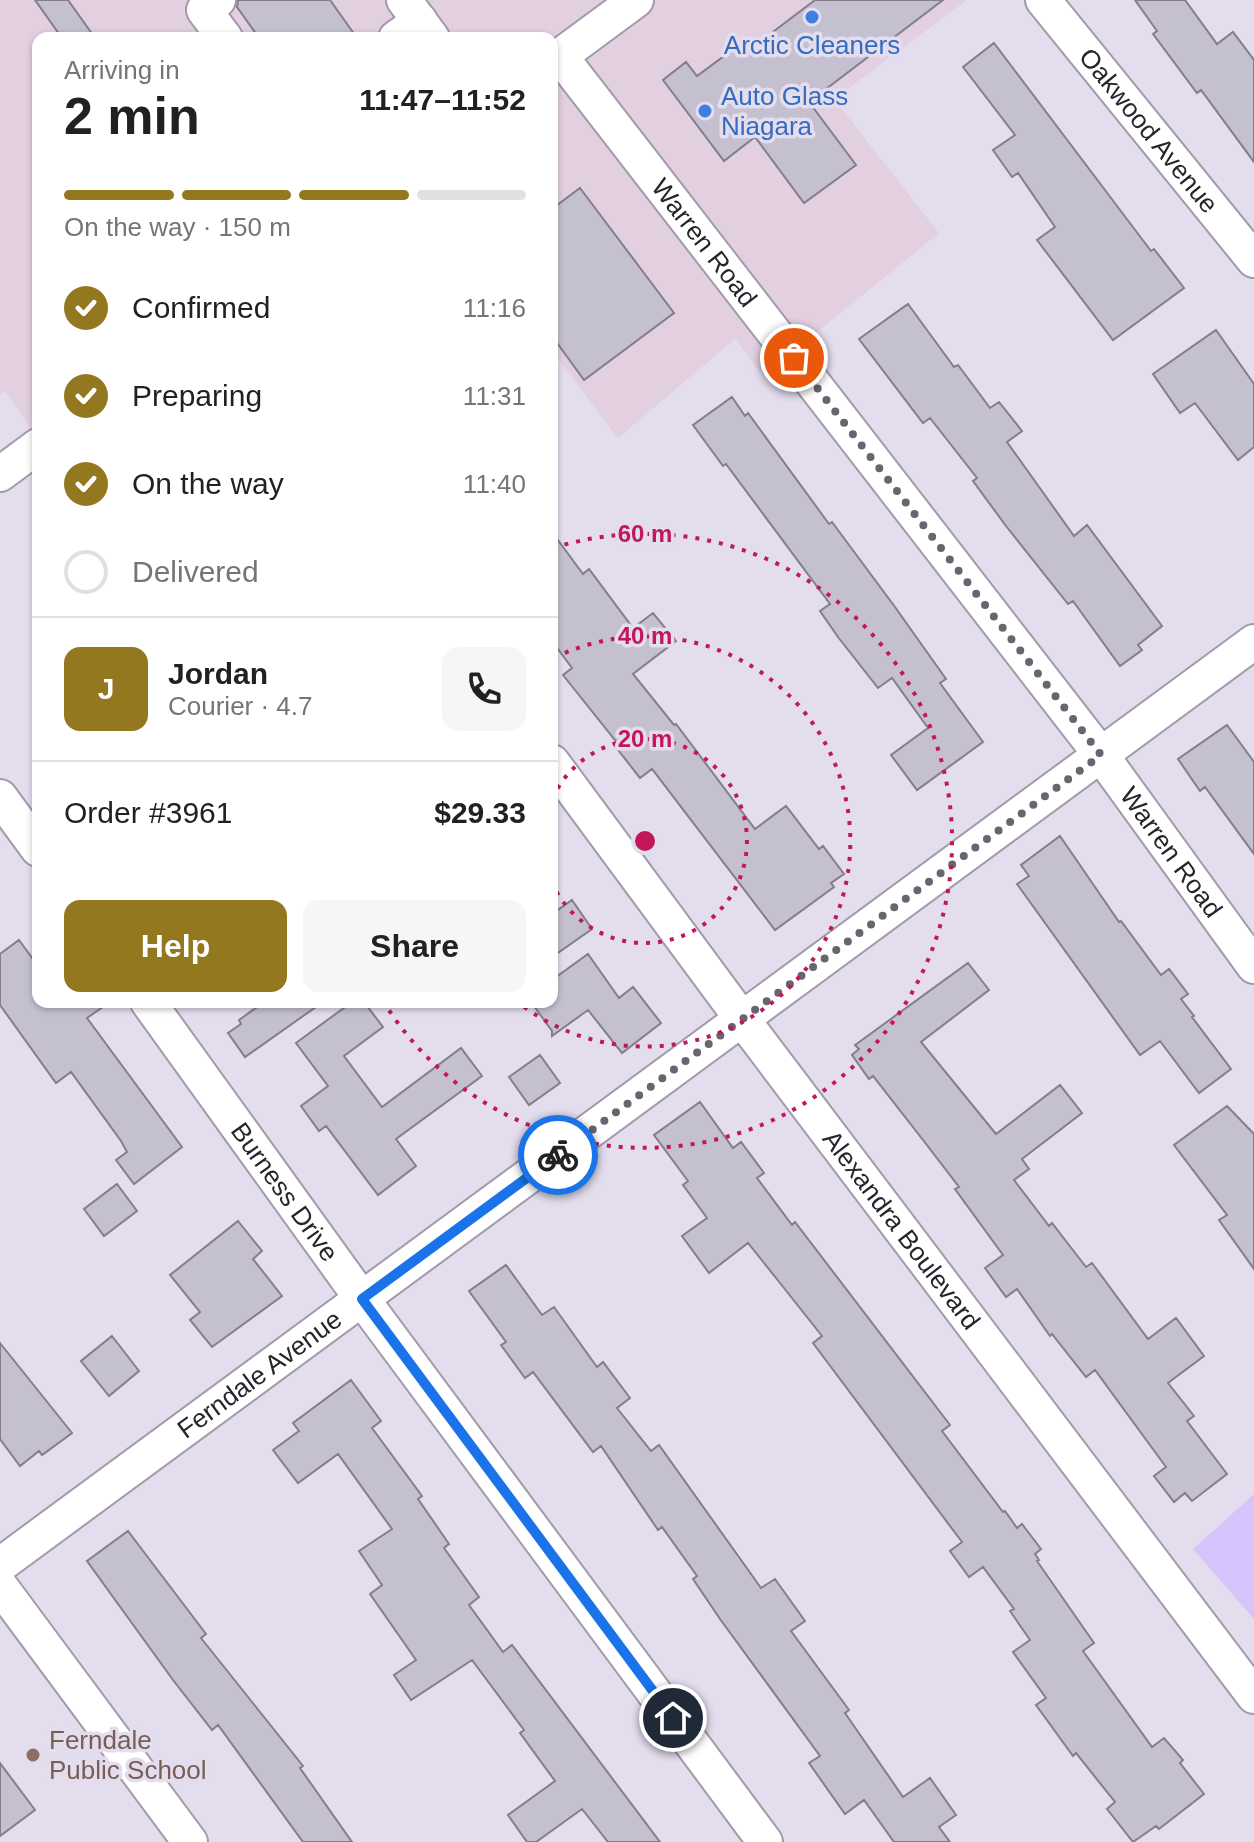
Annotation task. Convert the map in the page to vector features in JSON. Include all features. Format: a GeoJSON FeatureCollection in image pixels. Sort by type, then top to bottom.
{"type":"FeatureCollection","features":[{"type":"Feature","properties":{"kind":"street"},"geometry":{"type":"LineString","coordinates":[[218,0],[204,10],[220,32]]}},
{"type":"Feature","properties":{"kind":"street"},"geometry":{"type":"LineString","coordinates":[[558,58],[636,0]]}},
{"type":"Feature","properties":{"kind":"street","name":"Oakwood Avenue"},"geometry":{"type":"LineString","coordinates":[[1043,0],[1254,260]]}},
{"type":"Feature","properties":{"kind":"street","name":"Warren Road"},"geometry":{"type":"LineString","coordinates":[[558,62],[1101,755],[1254,966]]}},
{"type":"Feature","properties":{"kind":"street"},"geometry":{"type":"LineString","coordinates":[[0,474],[32,450]]}},
{"type":"Feature","properties":{"kind":"street","name":"Ferndale Avenue"},"geometry":{"type":"LineString","coordinates":[[0,1565],[1254,642]]}},
{"type":"Feature","properties":{"kind":"street","name":"Alexandra Boulevard"},"geometry":{"type":"LineString","coordinates":[[558,770],[742,1019],[1254,1696]]}},
{"type":"Feature","properties":{"kind":"street"},"geometry":{"type":"LineString","coordinates":[[0,797],[32,841]]}},
{"type":"Feature","properties":{"kind":"street","name":"Burness Drive"},"geometry":{"type":"LineString","coordinates":[[152,1008],[362,1299],[765,1842]]}},
{"type":"Feature","properties":{"kind":"street"},"geometry":{"type":"LineString","coordinates":[[0,1586],[190,1842]]}},
{"type":"Feature","properties":{"kind":"shaded area"},"geometry":{"type":"Polygon","coordinates":[[[0,0],[967,0],[834,99],[939,233],[763,376],[735,339],[618,438],[558,358],[558,32],[32,32],[32,430],[5,391],[0,394],[0,0]]]}},
{"type":"Feature","properties":{"kind":"shaded area"},"geometry":{"type":"Polygon","coordinates":[[[1254,1494],[1254,1619],[1193,1549],[1254,1494]]]}},
{"type":"Feature","properties":{"kind":"building"},"geometry":{"type":"Polygon","coordinates":[[[35,0],[68,0],[91,32],[58,32],[35,0]]]}},
{"type":"Feature","properties":{"kind":"building"},"geometry":{"type":"Polygon","coordinates":[[[238,0],[330,0],[353,32],[255,32],[237,7],[238,0]]]}},
{"type":"Feature","properties":{"kind":"building"},"geometry":{"type":"Polygon","coordinates":[[[815,0],[943,0],[809,102],[856,165],[804,203],[755,137],[724,161],[663,80],[686,62],[697,76],[743,42],[749,50],[815,0]]]}},
{"type":"Feature","properties":{"kind":"building"},"geometry":{"type":"Polygon","coordinates":[[[1135,0],[1185,0],[1217,44],[1233,32],[1254,60],[1254,162],[1201,90],[1197,93],[1153,34],[1157,31],[1135,0]]]}},
{"type":"Feature","properties":{"kind":"building"},"geometry":{"type":"Polygon","coordinates":[[[994,43],[1151,251],[1154,249],[1184,288],[1113,340],[1037,240],[1055,227],[1018,173],[1012,177],[993,150],[1015,135],[963,67],[994,43]]]}},
{"type":"Feature","properties":{"kind":"building"},"geometry":{"type":"Polygon","coordinates":[[[580,188],[674,313],[584,380],[558,344],[558,204],[580,188]]]}},
{"type":"Feature","properties":{"kind":"building"},"geometry":{"type":"Polygon","coordinates":[[[908,304],[954,367],[958,365],[990,408],[999,402],[1022,431],[1007,442],[1074,536],[1087,525],[1162,626],[1138,645],[1142,650],[1120,666],[1073,601],[1068,604],[1006,526],[973,481],[977,478],[930,418],[923,423],[859,339],[908,304]]]}},
{"type":"Feature","properties":{"kind":"building"},"geometry":{"type":"Polygon","coordinates":[[[1216,330],[1254,384],[1254,447],[1238,460],[1195,403],[1180,413],[1153,374],[1216,330]]]}},
{"type":"Feature","properties":{"kind":"building"},"geometry":{"type":"Polygon","coordinates":[[[732,397],[745,416],[748,413],[829,524],[832,522],[895,607],[946,679],[940,683],[983,742],[917,790],[891,755],[928,728],[892,678],[878,688],[838,637],[820,611],[830,604],[726,464],[723,466],[693,425],[732,397]]]}},
{"type":"Feature","properties":{"kind":"building"},"geometry":{"type":"Polygon","coordinates":[[[558,540],[583,574],[589,569],[633,628],[653,613],[676,641],[633,674],[676,724],[755,829],[786,806],[819,849],[823,846],[844,874],[831,883],[834,887],[775,930],[652,769],[640,778],[615,746],[618,744],[563,675],[572,668],[558,649],[558,540]]]}},
{"type":"Feature","properties":{"kind":"building"},"geometry":{"type":"Polygon","coordinates":[[[1227,725],[1254,762],[1254,854],[1205,787],[1200,791],[1178,759],[1227,725]]]}},
{"type":"Feature","properties":{"kind":"building"},"geometry":{"type":"Polygon","coordinates":[[[1060,836],[1119,922],[1161,975],[1169,969],[1188,994],[1181,999],[1231,1069],[1199,1093],[1160,1041],[1140,1055],[1017,884],[1029,876],[1021,865],[1060,836]]]}},
{"type":"Feature","properties":{"kind":"building"},"geometry":{"type":"Polygon","coordinates":[[[572,900],[592,929],[558,953],[558,910],[572,900]]]}},
{"type":"Feature","properties":{"kind":"building"},"geometry":{"type":"Polygon","coordinates":[[[19,940],[32,958],[32,1008],[101,1008],[87,1018],[182,1147],[134,1184],[116,1160],[127,1152],[121,1141],[71,1072],[56,1083],[0,1005],[0,954],[19,940]]]}},
{"type":"Feature","properties":{"kind":"building"},"geometry":{"type":"Polygon","coordinates":[[[588,954],[619,998],[633,987],[661,1023],[622,1053],[588,1010],[552,1036],[552,1031],[535,1008],[558,1008],[558,976],[588,954]]]}},
{"type":"Feature","properties":{"kind":"building"},"geometry":{"type":"Polygon","coordinates":[[[968,963],[989,990],[921,1042],[996,1134],[1060,1085],[1082,1113],[1022,1159],[1029,1169],[1014,1180],[1086,1267],[1092,1263],[1148,1339],[1176,1318],[1204,1356],[1168,1383],[1194,1416],[1187,1421],[1227,1474],[1192,1501],[1185,1493],[1174,1502],[1154,1476],[1166,1467],[1095,1370],[1086,1377],[1052,1334],[1050,1336],[1017,1289],[1006,1297],[985,1268],[1003,1255],[955,1189],[959,1187],[873,1076],[869,1079],[852,1055],[859,1049],[855,1045],[968,963]]]}},
{"type":"Feature","properties":{"kind":"building"},"geometry":{"type":"Polygon","coordinates":[[[256,1008],[314,1008],[245,1057],[228,1033],[241,1024],[239,1020],[256,1008]]]}},
{"type":"Feature","properties":{"kind":"building"},"geometry":{"type":"Polygon","coordinates":[[[344,1008],[369,1008],[383,1027],[344,1056],[382,1107],[461,1048],[482,1076],[396,1139],[416,1166],[378,1195],[326,1126],[319,1131],[301,1106],[328,1086],[296,1043],[344,1008]]]}},
{"type":"Feature","properties":{"kind":"building"},"geometry":{"type":"Polygon","coordinates":[[[540,1055],[560,1083],[529,1105],[509,1077],[540,1055]]]}},
{"type":"Feature","properties":{"kind":"building"},"geometry":{"type":"Polygon","coordinates":[[[700,1102],[733,1148],[741,1142],[764,1173],[757,1178],[792,1225],[795,1222],[950,1425],[942,1431],[1003,1512],[1017,1528],[1022,1524],[1041,1549],[1035,1554],[1037,1561],[1094,1643],[1083,1651],[1152,1747],[1164,1738],[1183,1760],[1180,1763],[1204,1794],[1159,1829],[1156,1826],[1133,1842],[1107,1809],[1115,1802],[1076,1753],[1073,1756],[1036,1705],[1046,1698],[1013,1652],[1030,1640],[1010,1611],[1014,1609],[983,1567],[969,1577],[950,1551],[962,1542],[813,1343],[822,1336],[748,1243],[709,1273],[682,1236],[707,1218],[683,1185],[688,1181],[654,1135],[700,1102]]]}},
{"type":"Feature","properties":{"kind":"building"},"geometry":{"type":"Polygon","coordinates":[[[1227,1106],[1254,1134],[1254,1269],[1219,1220],[1227,1215],[1174,1145],[1227,1106]]]}},
{"type":"Feature","properties":{"kind":"building"},"geometry":{"type":"Polygon","coordinates":[[[117,1184],[137,1211],[104,1236],[84,1209],[117,1184]]]}},
{"type":"Feature","properties":{"kind":"building"},"geometry":{"type":"Polygon","coordinates":[[[238,1221],[262,1251],[253,1259],[282,1296],[212,1347],[190,1320],[200,1312],[170,1275],[238,1221]]]}},
{"type":"Feature","properties":{"kind":"building"},"geometry":{"type":"Polygon","coordinates":[[[506,1265],[542,1315],[554,1307],[597,1367],[603,1362],[630,1398],[617,1408],[651,1451],[659,1445],[761,1588],[775,1579],[805,1621],[791,1631],[849,1710],[845,1713],[903,1797],[930,1778],[956,1815],[939,1827],[950,1842],[894,1842],[864,1800],[845,1814],[809,1763],[820,1756],[720,1619],[693,1579],[697,1576],[662,1527],[658,1530],[601,1446],[593,1452],[533,1372],[525,1378],[501,1345],[506,1342],[469,1291],[506,1265]]]}},
{"type":"Feature","properties":{"kind":"building"},"geometry":{"type":"Polygon","coordinates":[[[112,1336],[139,1371],[109,1396],[81,1361],[112,1336]]]}},
{"type":"Feature","properties":{"kind":"building"},"geometry":{"type":"Polygon","coordinates":[[[0,1343],[72,1433],[42,1455],[39,1451],[20,1466],[0,1439],[0,1343]]]}},
{"type":"Feature","properties":{"kind":"building"},"geometry":{"type":"Polygon","coordinates":[[[351,1380],[381,1421],[372,1428],[422,1496],[418,1499],[449,1544],[444,1548],[479,1597],[469,1605],[503,1652],[512,1645],[660,1842],[608,1842],[582,1809],[536,1842],[527,1842],[508,1815],[555,1781],[520,1733],[524,1730],[472,1660],[411,1700],[394,1675],[416,1660],[370,1594],[382,1585],[359,1551],[392,1529],[338,1454],[298,1483],[273,1450],[299,1431],[293,1423],[351,1380]]]}},
{"type":"Feature","properties":{"kind":"building"},"geometry":{"type":"Polygon","coordinates":[[[128,1531],[206,1634],[201,1638],[303,1766],[300,1768],[352,1842],[303,1842],[218,1725],[212,1730],[173,1680],[87,1561],[128,1531]]]}},
{"type":"Feature","properties":{"kind":"building"},"geometry":{"type":"Polygon","coordinates":[[[0,1763],[35,1810],[0,1836],[0,1763]]]}},
{"type":"Feature","properties":{"kind":"way so far"},"geometry":{"type":"LineString","coordinates":[[558,1155],[1101,755],[794,358]]}},
{"type":"Feature","properties":{"kind":"place","name":"Arctic Cleaners"},"geometry":{"type":"Point","coordinates":[812,17]}},
{"type":"Feature","properties":{"kind":"place","name":"Auto Glass Niagara"},"geometry":{"type":"Point","coordinates":[705,111]}},
{"type":"Feature","properties":{"kind":"place","name":"Ferndale Public School"},"geometry":{"type":"Point","coordinates":[33,1755]}},
{"type":"Feature","properties":{"kind":"route"},"geometry":{"type":"LineString","coordinates":[[558,1155],[362,1299],[673,1718]]}}]}
